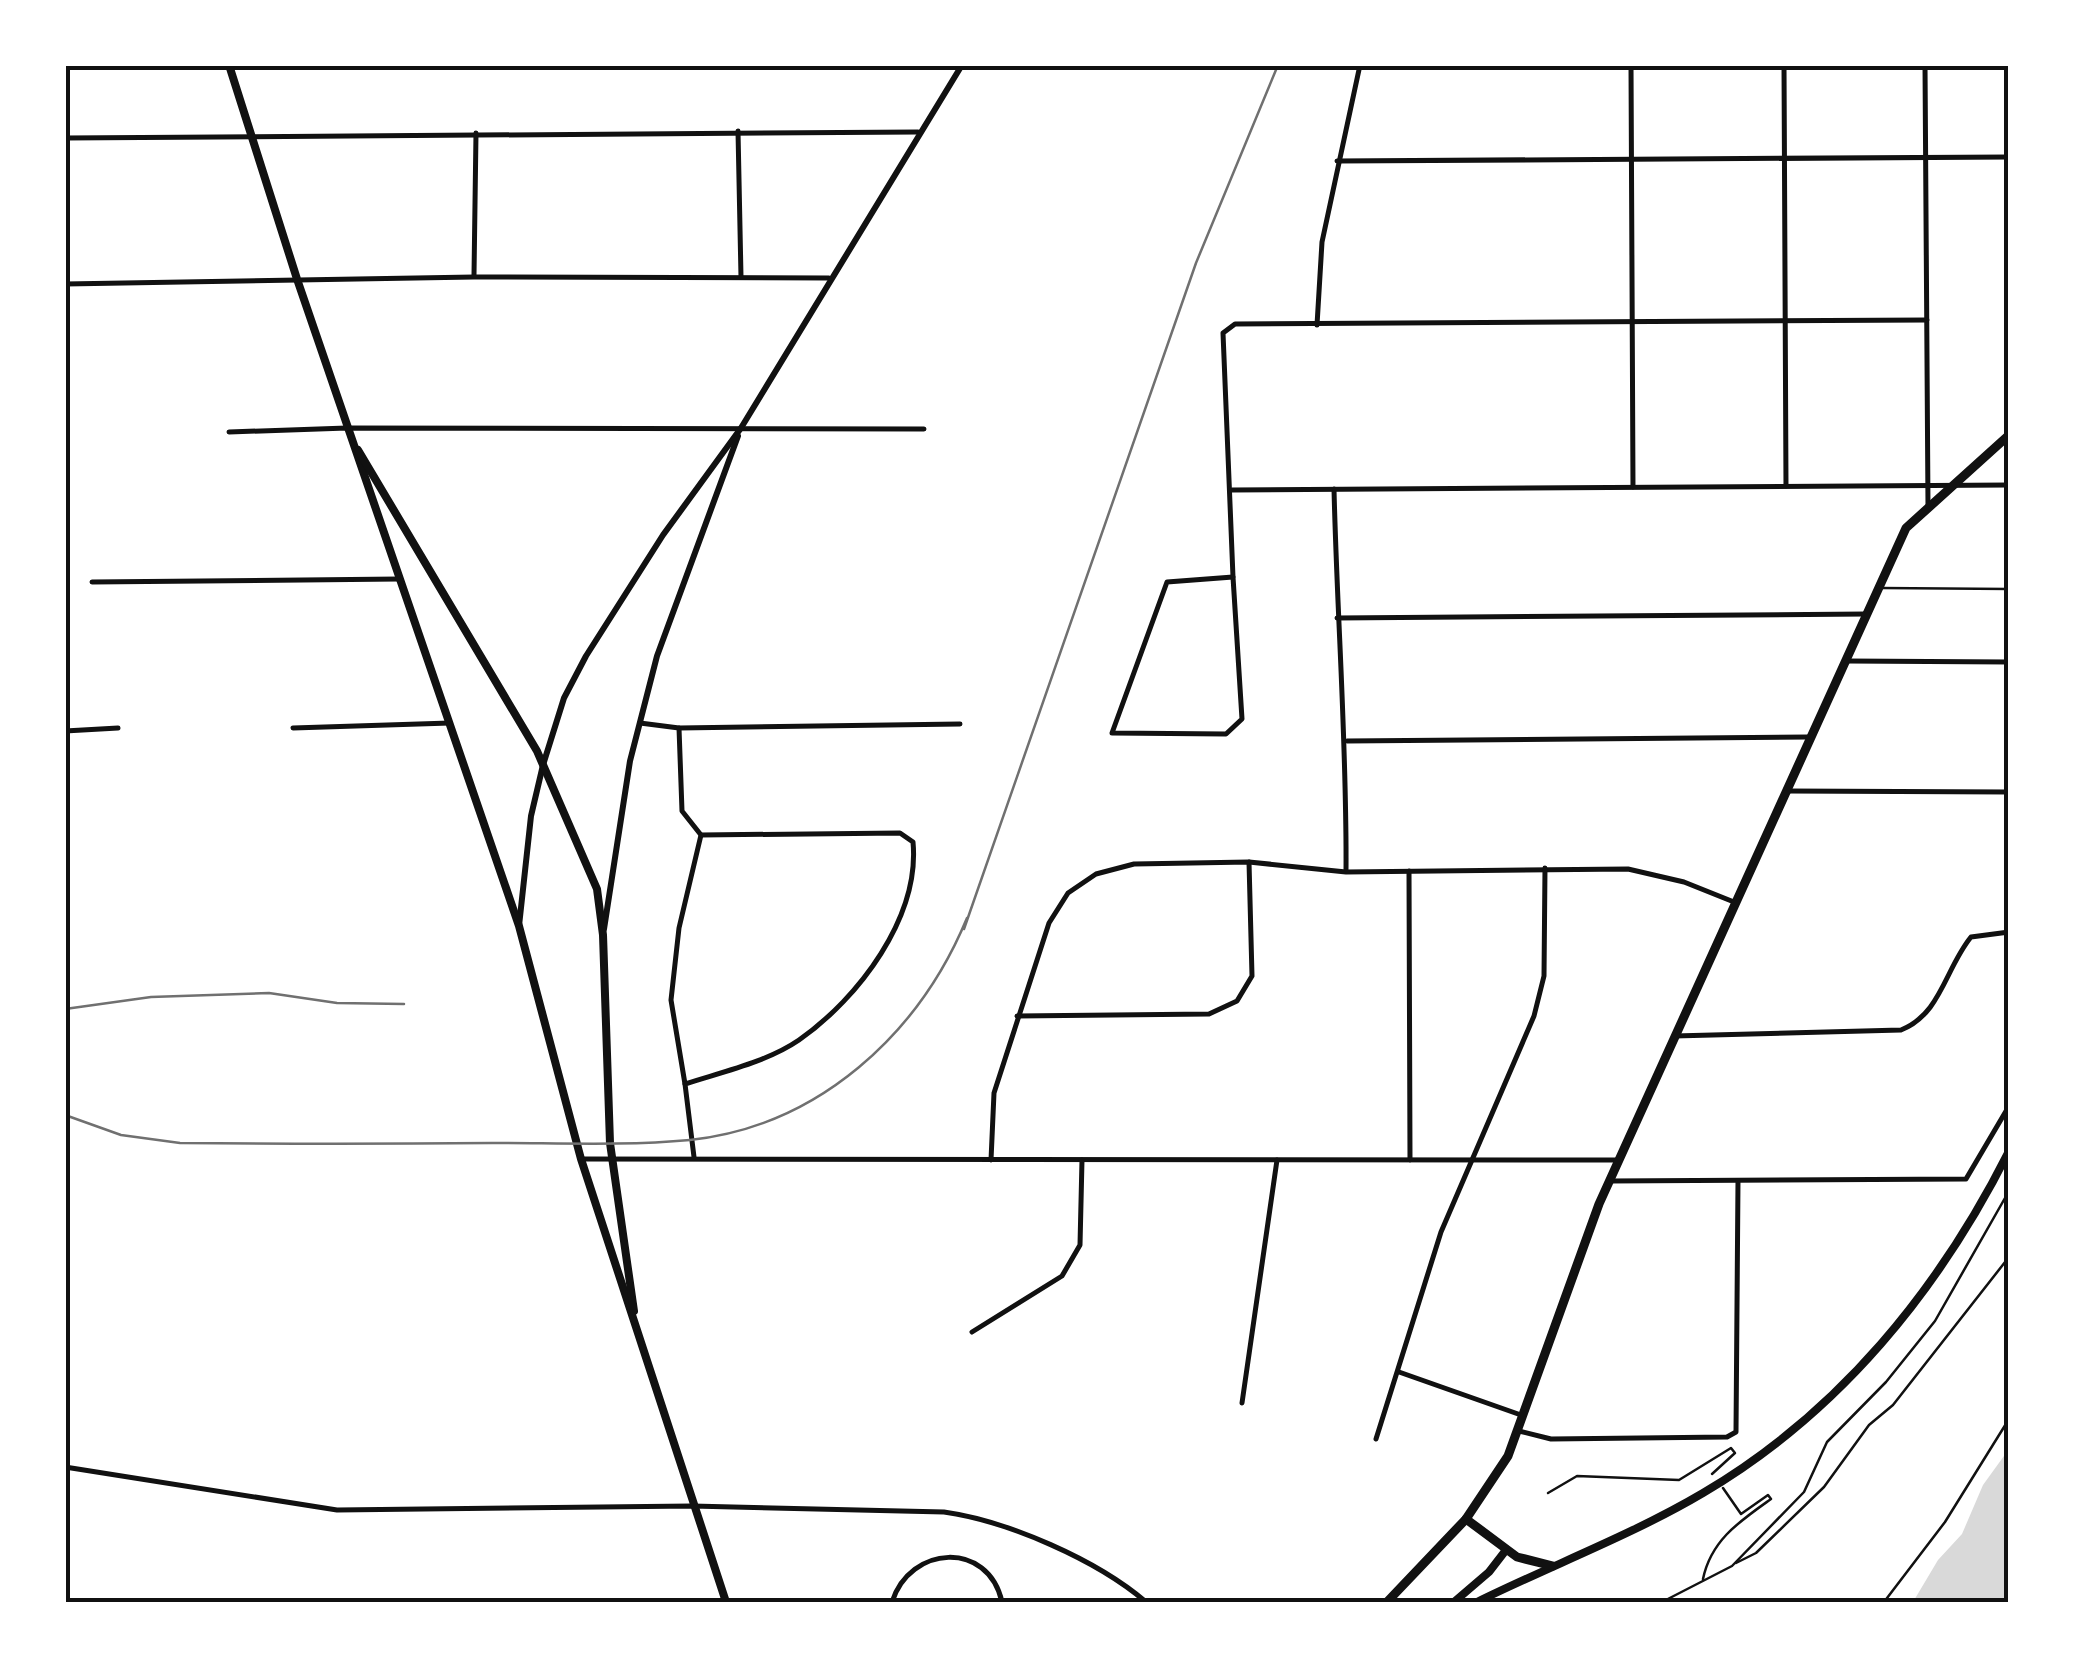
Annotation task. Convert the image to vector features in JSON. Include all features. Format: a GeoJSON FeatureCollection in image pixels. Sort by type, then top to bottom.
{"type":"FeatureCollection","features":[{"type":"Feature","properties":{"kind":"main road"},"geometry":{"type":"LineString","coordinates":[[229,65],[347,428],[519,926],[581,1159],[726,1602]]}},
{"type":"Feature","properties":{"kind":"main road"},"geometry":{"type":"LineString","coordinates":[[347,428],[391,512],[543,765],[592,874],[603,935],[612,1159],[641,1347]]}},
{"type":"Feature","properties":{"kind":"main road"},"geometry":{"type":"LineString","coordinates":[[1388,1602],[1466,1519],[1500,1471],[1619,1160],[1906,528],[2009,436]]}},
{"type":"Feature","properties":{"kind":"main road"},"geometry":{"type":"LineString","coordinates":[[1476,1602],[1702,1494],[1770,1447],[1831,1397],[1866,1364],[1933,1280],[1972,1225],[2009,1151]]}},
{"type":"Feature","properties":{"kind":"main road"},"geometry":{"type":"LineString","coordinates":[[1466,1519],[1506,1550],[1536,1565],[1553,1566]]}},
{"type":"Feature","properties":{"kind":"main road"},"geometry":{"type":"LineString","coordinates":[[1454,1602],[1489,1572],[1506,1550]]}},
{"type":"Feature","properties":{"kind":"street"},"geometry":{"type":"LineString","coordinates":[[519,926],[531,816],[564,698],[663,535],[740,428],[962,65]]}},
{"type":"Feature","properties":{"kind":"street"},"geometry":{"type":"LineString","coordinates":[[1317,325],[1322,242],[1360,65]]}},
{"type":"Feature","properties":{"kind":"street"},"geometry":{"type":"LineString","coordinates":[[1631,65],[1633,487]]}},
{"type":"Feature","properties":{"kind":"street"},"geometry":{"type":"LineString","coordinates":[[1784,65],[1786,486]]}},
{"type":"Feature","properties":{"kind":"street"},"geometry":{"type":"LineString","coordinates":[[1925,65],[1928,508]]}},
{"type":"Feature","properties":{"kind":"street"},"geometry":{"type":"LineString","coordinates":[[738,131],[741,277]]}},
{"type":"Feature","properties":{"kind":"street"},"geometry":{"type":"LineString","coordinates":[[65,138],[918,132]]}},
{"type":"Feature","properties":{"kind":"street"},"geometry":{"type":"LineString","coordinates":[[474,277],[476,134]]}},
{"type":"Feature","properties":{"kind":"street"},"geometry":{"type":"LineString","coordinates":[[1337,160],[2009,156]]}},
{"type":"Feature","properties":{"kind":"street"},"geometry":{"type":"LineString","coordinates":[[65,284],[474,277],[829,278]]}},
{"type":"Feature","properties":{"kind":"street"},"geometry":{"type":"LineString","coordinates":[[1233,576],[1166,582],[1112,733],[1226,734],[1242,719],[1223,333],[1235,324],[1927,320]]}},
{"type":"Feature","properties":{"kind":"street"},"geometry":{"type":"LineString","coordinates":[[229,432],[347,428],[924,429]]}},
{"type":"Feature","properties":{"kind":"street"},"geometry":{"type":"LineString","coordinates":[[603,935],[618,825],[657,656],[740,428]]}},
{"type":"Feature","properties":{"kind":"street"},"geometry":{"type":"LineString","coordinates":[[1232,490],[2009,485]]}},
{"type":"Feature","properties":{"kind":"street"},"geometry":{"type":"LineString","coordinates":[[1334,489],[1337,618],[1347,741],[1346,872]]}},
{"type":"Feature","properties":{"kind":"street"},"geometry":{"type":"LineString","coordinates":[[92,582],[399,580]]}},
{"type":"Feature","properties":{"kind":"street"},"geometry":{"type":"LineString","coordinates":[[1337,618],[1866,614]]}},
{"type":"Feature","properties":{"kind":"street"},"geometry":{"type":"LineString","coordinates":[[1847,661],[2009,662]]}},
{"type":"Feature","properties":{"kind":"street"},"geometry":{"type":"LineString","coordinates":[[640,722],[679,728],[960,724]]}},
{"type":"Feature","properties":{"kind":"street"},"geometry":{"type":"LineString","coordinates":[[293,728],[450,723]]}},
{"type":"Feature","properties":{"kind":"street"},"geometry":{"type":"LineString","coordinates":[[65,731],[118,728]]}},
{"type":"Feature","properties":{"kind":"street"},"geometry":{"type":"LineString","coordinates":[[679,728],[682,811],[701,835]]}},
{"type":"Feature","properties":{"kind":"street"},"geometry":{"type":"LineString","coordinates":[[1347,741],[1808,737]]}},
{"type":"Feature","properties":{"kind":"street"},"geometry":{"type":"LineString","coordinates":[[1786,791],[2009,792]]}},
{"type":"Feature","properties":{"kind":"street"},"geometry":{"type":"LineString","coordinates":[[685,1084],[798,1041],[863,983],[894,924],[916,870],[913,842],[900,833],[701,835]]}},
{"type":"Feature","properties":{"kind":"street"},"geometry":{"type":"LineString","coordinates":[[694,1157],[672,1000],[680,928],[701,835]]}},
{"type":"Feature","properties":{"kind":"street"},"geometry":{"type":"LineString","coordinates":[[1017,1016],[1209,1014],[1237,1000],[1252,976],[1250,862]]}},
{"type":"Feature","properties":{"kind":"street"},"geometry":{"type":"LineString","coordinates":[[991,1160],[994,1093],[1049,923],[1068,893],[1096,874],[1134,864],[1250,862],[1346,872],[1628,870],[1684,882],[1734,902]]}},
{"type":"Feature","properties":{"kind":"street"},"geometry":{"type":"LineString","coordinates":[[1376,1439],[1435,1249],[1534,1016],[1544,976],[1545,868]]}},
{"type":"Feature","properties":{"kind":"street"},"geometry":{"type":"LineString","coordinates":[[1409,872],[1410,1160]]}},
{"type":"Feature","properties":{"kind":"street"},"geometry":{"type":"LineString","coordinates":[[1674,1036],[1901,1030],[1920,1022],[1932,1008],[1971,938],[2009,932]]}},
{"type":"Feature","properties":{"kind":"street"},"geometry":{"type":"LineString","coordinates":[[1610,1181],[1966,1179],[2009,1106]]}},
{"type":"Feature","properties":{"kind":"street"},"geometry":{"type":"LineString","coordinates":[[581,1159],[1619,1160]]}},
{"type":"Feature","properties":{"kind":"street"},"geometry":{"type":"LineString","coordinates":[[972,1332],[1062,1276],[1080,1244],[1082,1160]]}},
{"type":"Feature","properties":{"kind":"street"},"geometry":{"type":"LineString","coordinates":[[1242,1402],[1277,1160]]}},
{"type":"Feature","properties":{"kind":"street"},"geometry":{"type":"LineString","coordinates":[[1518,1430],[1552,1439],[1728,1438],[1736,1432],[1738,1181]]}},
{"type":"Feature","properties":{"kind":"street"},"geometry":{"type":"LineString","coordinates":[[1398,1372],[1524,1416]]}},
{"type":"Feature","properties":{"kind":"street"},"geometry":{"type":"LineString","coordinates":[[65,1467],[284,1505],[338,1510],[692,1506],[899,1508],[958,1514],[1089,1564],[1146,1602]]}},
{"type":"Feature","properties":{"kind":"street"},"geometry":{"type":"LineString","coordinates":[[892,1602],[907,1571],[928,1560],[965,1559],[985,1568],[1002,1602]]}},
{"type":"Feature","properties":{"kind":"lane"},"geometry":{"type":"LineString","coordinates":[[1877,588],[2009,590]]}},
{"type":"Feature","properties":{"kind":"path"},"geometry":{"type":"LineString","coordinates":[[1732,1566],[1804,1492],[1827,1442],[1886,1382],[1935,1321],[2009,1191]]}},
{"type":"Feature","properties":{"kind":"path"},"geometry":{"type":"LineString","coordinates":[[1662,1602],[1756,1552],[1824,1487],[1869,1425],[1893,1405],[2009,1257]]}},
{"type":"Feature","properties":{"kind":"path"},"geometry":{"type":"LineString","coordinates":[[1884,1602],[1945,1522],[2009,1419]]}},
{"type":"Feature","properties":{"kind":"path"},"geometry":{"type":"LineString","coordinates":[[1548,1493],[1577,1476],[1671,1481],[1706,1466],[1731,1448],[1736,1453],[1710,1471],[1741,1514],[1768,1495],[1770,1500],[1718,1544],[1702,1580]]}},
{"type":"Feature","properties":{"kind":"shaded area"},"geometry":{"type":"Polygon","coordinates":[[[2009,1449],[2009,1602],[1913,1602],[1938,1560],[1962,1534],[1983,1485],[2009,1449]]]}},
{"type":"Feature","properties":{"kind":"railway"},"geometry":{"type":"LineString","coordinates":[[964,929],[1196,263],[1278,65]]}},
{"type":"Feature","properties":{"kind":"railway"},"geometry":{"type":"LineString","coordinates":[[65,1115],[121,1135],[180,1143],[616,1144],[690,1140],[737,1131],[781,1116],[822,1094],[859,1067],[922,1000],[967,918]]}},
{"type":"Feature","properties":{"kind":"railway"},"geometry":{"type":"LineString","coordinates":[[65,1009],[151,997],[269,993],[337,1003],[404,1004]]}}]}
